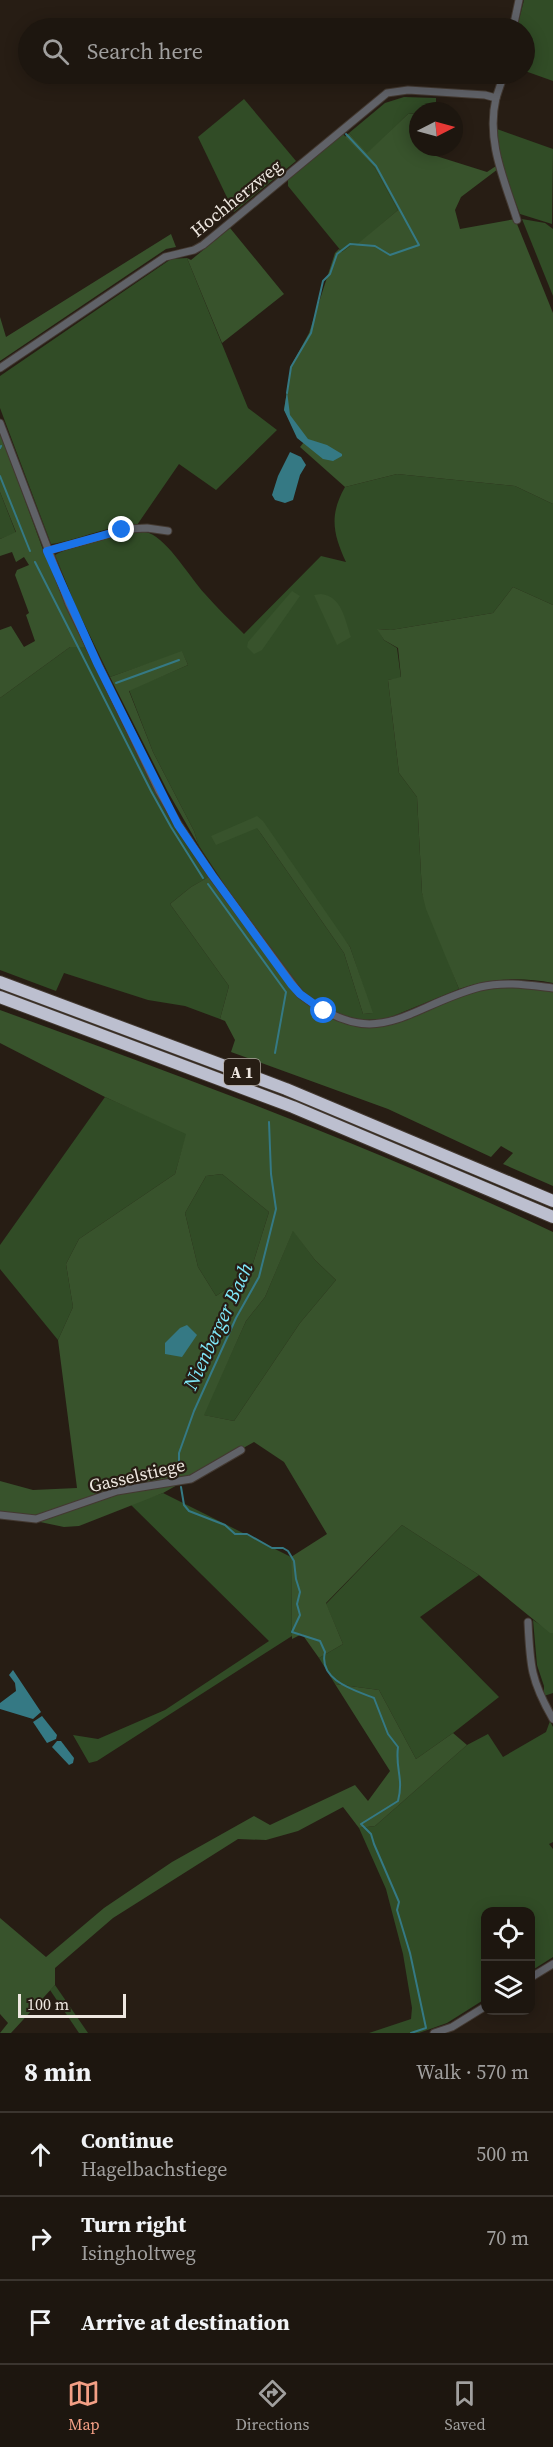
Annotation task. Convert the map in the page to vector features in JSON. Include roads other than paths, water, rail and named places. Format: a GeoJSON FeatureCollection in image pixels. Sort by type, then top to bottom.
{"type":"FeatureCollection","features":[{"type":"Feature","properties":{"kind":"highway","name":"A 1"},"geometry":{"type":"LineString","coordinates":[[0,982],[286,1089],[487,1172],[553,1202]]}},
{"type":"Feature","properties":{"kind":"highway","name":"A 1"},"geometry":{"type":"LineString","coordinates":[[0,997],[250,1090],[475,1182],[553,1217]]}},
{"type":"Feature","properties":{"kind":"street"},"geometry":{"type":"LineString","coordinates":[[515,18],[519,0]]}},
{"type":"Feature","properties":{"kind":"street"},"geometry":{"type":"LineString","coordinates":[[501,84],[492,123],[493,142],[518,220]]}},
{"type":"Feature","properties":{"kind":"street","name":"Hochherzweg"},"geometry":{"type":"LineString","coordinates":[[0,368],[165,257],[194,250],[203,245],[387,93],[408,90],[485,95],[496,98]]}},
{"type":"Feature","properties":{"kind":"street"},"geometry":{"type":"LineString","coordinates":[[0,423],[47,551],[98,665],[178,825],[225,894],[300,994],[313,1004],[338,1017],[375,1024],[405,1018],[453,997],[490,985],[517,983],[553,988]]}},
{"type":"Feature","properties":{"kind":"street"},"geometry":{"type":"LineString","coordinates":[[47,551],[128,529],[147,528],[168,531]]}},
{"type":"Feature","properties":{"kind":"street","name":"Gasselstiege"},"geometry":{"type":"LineString","coordinates":[[0,1515],[36,1519],[117,1491],[191,1479],[241,1450]]}},
{"type":"Feature","properties":{"kind":"street"},"geometry":{"type":"LineString","coordinates":[[528,1622],[532,1674],[539,1695],[553,1719]]}},
{"type":"Feature","properties":{"kind":"street"},"geometry":{"type":"LineString","coordinates":[[535,1975],[553,1964]]}},
{"type":"Feature","properties":{"kind":"street"},"geometry":{"type":"LineString","coordinates":[[434,2033],[452,2027],[481,2009]]}},
{"type":"Feature","properties":{"kind":"water"},"geometry":{"type":"Polygon","coordinates":[[[287,391],[290,415],[308,439],[327,445],[342,456],[333,461],[323,459],[297,438],[284,410],[287,391]]]}},
{"type":"Feature","properties":{"kind":"water"},"geometry":{"type":"Polygon","coordinates":[[[290,452],[301,457],[306,465],[300,475],[293,500],[285,503],[275,500],[272,495],[278,476],[290,452]]]}},
{"type":"Feature","properties":{"kind":"water"},"geometry":{"type":"Polygon","coordinates":[[[187,1325],[197,1335],[182,1357],[165,1354],[165,1343],[180,1328],[187,1325]]]}},
{"type":"Feature","properties":{"kind":"water"},"geometry":{"type":"Polygon","coordinates":[[[13,1670],[41,1712],[33,1719],[0,1709],[0,1703],[16,1691],[15,1683],[9,1675],[13,1670]]]}},
{"type":"Feature","properties":{"kind":"water"},"geometry":{"type":"Polygon","coordinates":[[[42,1716],[57,1735],[56,1739],[47,1743],[33,1722],[42,1716]]]}},
{"type":"Feature","properties":{"kind":"water"},"geometry":{"type":"Polygon","coordinates":[[[57,1741],[61,1741],[74,1758],[73,1763],[69,1765],[52,1747],[57,1741]]]}},
{"type":"Feature","properties":{"kind":"waterway"},"geometry":{"type":"LineString","coordinates":[[287,393],[291,367],[311,333],[323,281],[330,274],[337,254],[350,244],[375,246],[390,255],[419,245],[376,166],[346,134]]}},
{"type":"Feature","properties":{"kind":"waterway","name":"Nienberger Bach"},"geometry":{"type":"LineString","coordinates":[[0,476],[30,551]]}},
{"type":"Feature","properties":{"kind":"waterway","name":"Nienberger Bach"},"geometry":{"type":"LineString","coordinates":[[35,562],[151,791],[203,878]]}},
{"type":"Feature","properties":{"kind":"waterway"},"geometry":{"type":"LineString","coordinates":[[116,683],[179,660]]}},
{"type":"Feature","properties":{"kind":"waterway","name":"Nienberger Bach"},"geometry":{"type":"LineString","coordinates":[[208,884],[286,992],[275,1053]]}},
{"type":"Feature","properties":{"kind":"waterway","name":"Nienberger Bach"},"geometry":{"type":"LineString","coordinates":[[179,1469],[179,1453],[194,1411],[236,1318],[259,1277],[276,1209],[271,1174],[269,1122]]}},
{"type":"Feature","properties":{"kind":"waterway","name":"Nienberger Bach"},"geometry":{"type":"LineString","coordinates":[[181,1487],[184,1505],[189,1511],[225,1525],[235,1534],[247,1534],[272,1548],[283,1548],[288,1551],[294,1561],[300,1592],[297,1604],[300,1615],[292,1632],[320,1641],[325,1652],[324,1662],[332,1677],[374,1698],[388,1734],[398,1747],[400,1786],[398,1801],[361,1824],[371,1834],[399,1902],[397,1910],[410,1953],[426,2028],[411,2033]]}}]}
